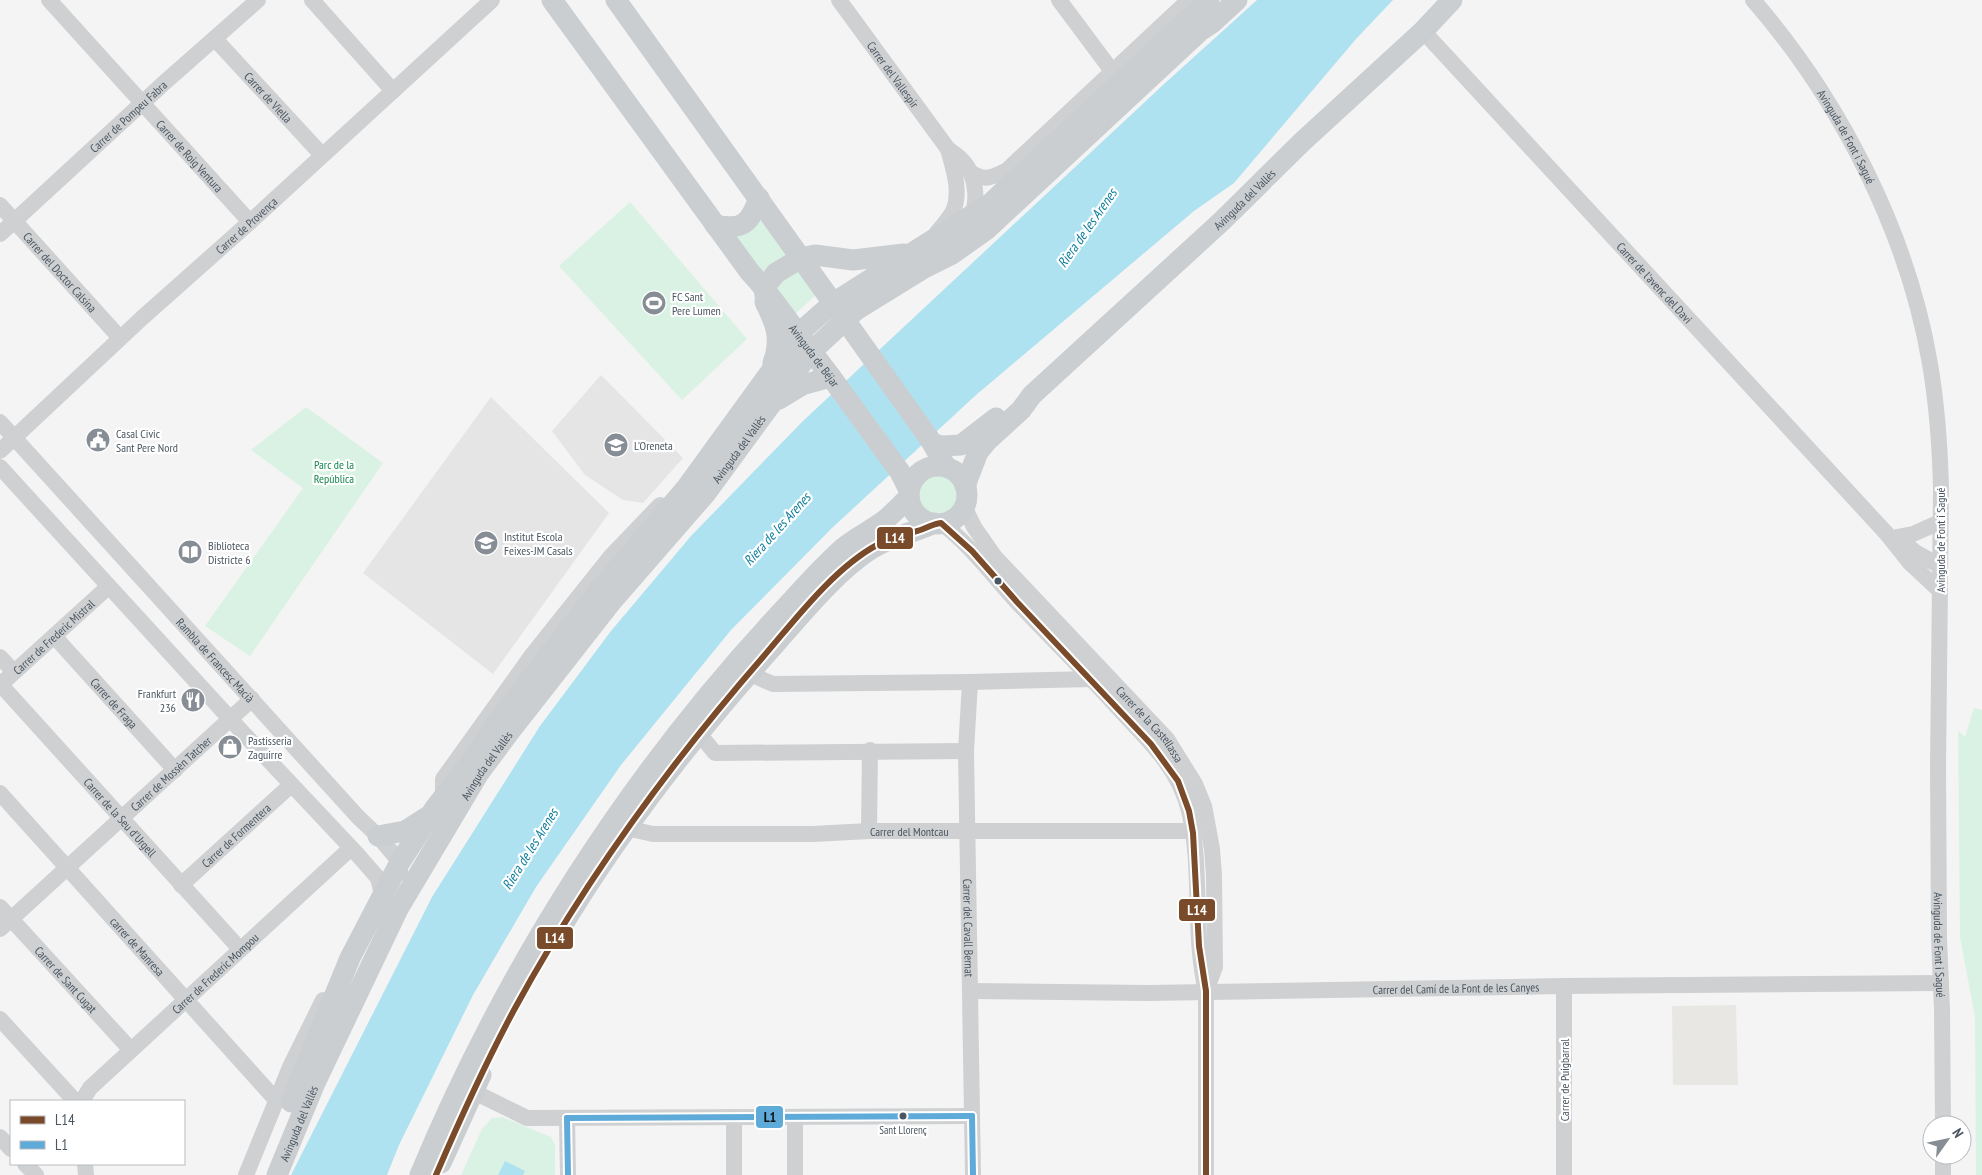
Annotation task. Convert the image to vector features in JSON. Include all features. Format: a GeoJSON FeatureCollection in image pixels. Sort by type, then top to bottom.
{"type":"FeatureCollection","features":[{"type":"Feature","properties":{"kind":"main road"},"geometry":{"type":"LineString","coordinates":[[552,0],[715,225],[735,227],[747,223],[754,212],[759,198]]}},
{"type":"Feature","properties":{"kind":"main road"},"geometry":{"type":"LineString","coordinates":[[616,0],[784,232],[808,256],[839,311],[867,352],[948,468],[958,474],[964,496],[955,518],[897,536],[871,549],[829,585],[754,667],[663,778],[634,830]]}},
{"type":"Feature","properties":{"kind":"main road","name":"Avinguda del Vallès"},"geometry":{"type":"LineString","coordinates":[[277,1175],[315,1083],[398,909],[475,781],[511,730],[612,601],[706,493],[812,352],[839,311],[877,296],[969,214],[991,203],[1209,0]]}},
{"type":"Feature","properties":{"kind":"main road","name":"Avinguda del Vallès"},"geometry":{"type":"LineString","coordinates":[[262,1175],[350,958],[400,862],[430,815],[467,767],[495,725],[597,593],[687,487],[798,334],[839,311],[922,254],[952,254],[986,230],[1200,31],[1212,23],[1237,0]]}},
{"type":"Feature","properties":{"kind":"main road","name":"Avinguda del Vallès"},"geometry":{"type":"LineString","coordinates":[[964,496],[978,452],[987,441],[1021,410],[1032,395],[1222,221],[1302,142],[1423,31],[1452,0]]}},
{"type":"Feature","properties":{"kind":"main road","name":"Avinguda del Vallès"},"geometry":{"type":"LineString","coordinates":[[715,225],[749,271],[765,297],[778,336],[777,351],[770,372]]}},
{"type":"Feature","properties":{"kind":"main road"},"geometry":{"type":"LineString","coordinates":[[765,297],[776,272],[808,256],[853,260],[922,254]]}},
{"type":"Feature","properties":{"kind":"main road"},"geometry":{"type":"LineString","coordinates":[[867,352],[865,326],[877,296]]}},
{"type":"Feature","properties":{"kind":"main road","name":"Avinguda de Béjar"},"geometry":{"type":"LineString","coordinates":[[765,297],[798,334],[831,377],[906,486]]}},
{"type":"Feature","properties":{"kind":"main road","name":"Avinguda del Vallès"},"geometry":{"type":"LineString","coordinates":[[772,404],[802,385],[831,377]]}},
{"type":"Feature","properties":{"kind":"main road","name":"Avinguda del Vallès"},"geometry":{"type":"LineString","coordinates":[[948,468],[961,445],[973,434],[1014,405],[1032,395]]}},
{"type":"Feature","properties":{"kind":"main road"},"geometry":{"type":"LineString","coordinates":[[932,443],[943,446],[961,445]]}},
{"type":"Feature","properties":{"kind":"main road"},"geometry":{"type":"LineString","coordinates":[[420,1175],[466,1088],[537,941],[582,866],[633,790],[699,706],[784,608],[842,549],[882,522],[906,486],[921,471],[929,468],[948,468]]}},
{"type":"Feature","properties":{"kind":"main road"},"geometry":{"type":"LineString","coordinates":[[906,486],[913,510],[919,516],[938,523]]}},
{"type":"Feature","properties":{"kind":"main road"},"geometry":{"type":"LineString","coordinates":[[436,1175],[466,1088],[595,873],[634,830],[759,678],[864,564],[871,549]]}},
{"type":"Feature","properties":{"kind":"main road","name":"Avinguda del Vallès"},"geometry":{"type":"LineString","coordinates":[[378,836],[405,831],[430,815]]}},
{"type":"Feature","properties":{"kind":"street","name":"Carrer de Roig Ventura"},"geometry":{"type":"LineString","coordinates":[[49,0],[250,222]]}},
{"type":"Feature","properties":{"kind":"street","name":"Carrer de Pompeu Fabra"},"geometry":{"type":"LineString","coordinates":[[0,234],[143,102],[258,0]]}},
{"type":"Feature","properties":{"kind":"street"},"geometry":{"type":"LineString","coordinates":[[312,0],[393,91]]}},
{"type":"Feature","properties":{"kind":"street","name":"Carrer de Provença"},"geometry":{"type":"LineString","coordinates":[[0,451],[120,338],[250,222],[492,0]]}},
{"type":"Feature","properties":{"kind":"street","name":"Carrer del Vallespir"},"geometry":{"type":"LineString","coordinates":[[839,0],[948,149]]}},
{"type":"Feature","properties":{"kind":"street"},"geometry":{"type":"LineString","coordinates":[[1059,0],[1112,72]]}},
{"type":"Feature","properties":{"kind":"street","name":"Avinguda del Vallès"},"geometry":{"type":"LineString","coordinates":[[969,214],[1006,171],[1189,0]]}},
{"type":"Feature","properties":{"kind":"street","name":"Avinguda del Vallès"},"geometry":{"type":"LineString","coordinates":[[1200,31],[1209,18],[1228,0]]}},
{"type":"Feature","properties":{"kind":"street","name":"Avinguda de Font i Sagué"},"geometry":{"type":"LineString","coordinates":[[1758,4],[1824,95],[1845,130],[1875,191],[1903,258],[1917,306],[1930,364],[1940,449],[1938,786],[1943,1115]]}},
{"type":"Feature","properties":{"kind":"street","name":"Carrer de l'avenc del Davi"},"geometry":{"type":"LineString","coordinates":[[1423,31],[1892,535],[1910,563],[1940,591]]}},
{"type":"Feature","properties":{"kind":"street","name":"Carrer de Viella"},"geometry":{"type":"LineString","coordinates":[[214,39],[322,155]]}},
{"type":"Feature","properties":{"kind":"street"},"geometry":{"type":"LineString","coordinates":[[948,149],[960,158],[970,172],[975,187],[969,214]]}},
{"type":"Feature","properties":{"kind":"street"},"geometry":{"type":"LineString","coordinates":[[922,254],[954,210],[956,192],[954,172],[948,149]]}},
{"type":"Feature","properties":{"kind":"street","name":"Avinguda del Vallès"},"geometry":{"type":"LineString","coordinates":[[970,172],[980,178],[990,178],[1006,171]]}},
{"type":"Feature","properties":{"kind":"street","name":"Carrer del Doctor Calsina"},"geometry":{"type":"LineString","coordinates":[[0,205],[120,338]]}},
{"type":"Feature","properties":{"kind":"street","name":"Rambla de Francesc Macià"},"geometry":{"type":"LineString","coordinates":[[0,422],[400,862]]}},
{"type":"Feature","properties":{"kind":"street"},"geometry":{"type":"LineString","coordinates":[[0,467],[108,587],[378,878],[382,895]]}},
{"type":"Feature","properties":{"kind":"street","name":"Carrer de la Castellassa"},"geometry":{"type":"LineString","coordinates":[[964,496],[974,526],[995,557],[1167,740],[1195,784],[1204,806],[1214,876],[1215,967],[1206,991]]}},
{"type":"Feature","properties":{"kind":"street"},"geometry":{"type":"LineString","coordinates":[[1892,535],[1913,534],[1940,522]]}},
{"type":"Feature","properties":{"kind":"street","name":"Carrer de la Castellassa"},"geometry":{"type":"LineString","coordinates":[[938,523],[969,548],[1017,602],[1157,749],[1170,766],[1180,784],[1188,809],[1198,869],[1200,966],[1206,991],[1206,1175]]}},
{"type":"Feature","properties":{"kind":"street","name":"Carrer de l'avenc del Davi"},"geometry":{"type":"LineString","coordinates":[[1892,535],[1915,552],[1940,566]]}},
{"type":"Feature","properties":{"kind":"street","name":"Carrer de Frederic Mistral"},"geometry":{"type":"LineString","coordinates":[[0,685],[108,587]]}},
{"type":"Feature","properties":{"kind":"street","name":"Carrer de Fraga"},"geometry":{"type":"LineString","coordinates":[[54,636],[175,770]]}},
{"type":"Feature","properties":{"kind":"street"},"geometry":{"type":"LineString","coordinates":[[0,656],[14,672]]}},
{"type":"Feature","properties":{"kind":"street"},"geometry":{"type":"LineString","coordinates":[[759,678],[773,684],[1092,679]]}},
{"type":"Feature","properties":{"kind":"street","name":"Carrer del Cavall Bernat"},"geometry":{"type":"LineString","coordinates":[[970,682],[966,751],[969,831],[973,1175]]}},
{"type":"Feature","properties":{"kind":"street","name":"Carrer de la Seu d'Urgell"},"geometry":{"type":"LineString","coordinates":[[0,685],[240,949]]}},
{"type":"Feature","properties":{"kind":"street","name":"Carrer de Mossèn Tatcher"},"geometry":{"type":"LineString","coordinates":[[4,918],[67,868],[252,698]]}},
{"type":"Feature","properties":{"kind":"street"},"geometry":{"type":"LineString","coordinates":[[706,742],[716,753],[870,750],[966,751]]}},
{"type":"Feature","properties":{"kind":"street"},"geometry":{"type":"LineString","coordinates":[[869,831],[870,750]]}},
{"type":"Feature","properties":{"kind":"street","name":"Carrer de Formentera"},"geometry":{"type":"LineString","coordinates":[[181,885],[291,785]]}},
{"type":"Feature","properties":{"kind":"street","name":"carrer de Manresa"},"geometry":{"type":"LineString","coordinates":[[0,794],[276,1100]]}},
{"type":"Feature","properties":{"kind":"street","name":"Carrer del Montcau"},"geometry":{"type":"LineString","coordinates":[[634,830],[653,834],[813,834],[869,831],[1192,831]]}},
{"type":"Feature","properties":{"kind":"street","name":"Carrer de Frederic Mompou"},"geometry":{"type":"LineString","coordinates":[[83,1100],[90,1088],[351,848]]}},
{"type":"Feature","properties":{"kind":"street"},"geometry":{"type":"LineString","coordinates":[[398,909],[400,862]]}},
{"type":"Feature","properties":{"kind":"street","name":"Carrer de Sant Cugat"},"geometry":{"type":"LineString","coordinates":[[4,918],[131,1050]]}},
{"type":"Feature","properties":{"kind":"street","name":"Avinguda del Vallès"},"geometry":{"type":"LineString","coordinates":[[246,1175],[290,1067],[321,1003],[350,958]]}},
{"type":"Feature","properties":{"kind":"street","name":"Carrer del Camí de la Font de les Canyes"},"geometry":{"type":"LineString","coordinates":[[971,991],[1147,993],[1564,986],[1941,983]]}},
{"type":"Feature","properties":{"kind":"street","name":"Carrer de Puigbarral"},"geometry":{"type":"LineString","coordinates":[[1564,986],[1564,1175]]}},
{"type":"Feature","properties":{"kind":"street"},"geometry":{"type":"LineString","coordinates":[[0,1019],[75,1100]]}},
{"type":"Feature","properties":{"kind":"street"},"geometry":{"type":"LineString","coordinates":[[466,1088],[527,1118],[682,1122],[734,1117],[972,1116]]}},
{"type":"Feature","properties":{"kind":"street"},"geometry":{"type":"LineString","coordinates":[[734,1117],[734,1175]]}},
{"type":"Feature","properties":{"kind":"street"},"geometry":{"type":"LineString","coordinates":[[795,1117],[795,1175]]}},
{"type":"Feature","properties":{"kind":"street"},"geometry":{"type":"LineString","coordinates":[[567,1118],[568,1175]]}},
{"type":"Feature","properties":{"kind":"street"},"geometry":{"type":"LineString","coordinates":[[0,1137],[10,1148]]}},
{"type":"Feature","properties":{"kind":"street"},"geometry":{"type":"LineString","coordinates":[[26,1165],[36,1175]]}},
{"type":"Feature","properties":{"kind":"shaded area","name":"L'Oreneta"},"geometry":{"type":"Polygon","coordinates":[[[601,375],[683,458],[643,503],[623,500],[585,475],[552,431],[601,375]]]}},
{"type":"Feature","properties":{"kind":"shaded area","name":"Institut Escola Feixes-JM Casals"},"geometry":{"type":"Polygon","coordinates":[[[491,397],[609,513],[493,674],[363,573],[491,397]]]}},
{"type":"Feature","properties":{"kind":"shaded area"},"geometry":{"type":"Polygon","coordinates":[[[1736,1005],[1738,1085],[1673,1085],[1672,1006],[1736,1005]]]}},
{"type":"Feature","properties":{"kind":"green space","name":"FC Sant Pere Lumen"},"geometry":{"type":"Polygon","coordinates":[[[630,202],[747,339],[682,400],[559,266],[630,202]]]}},
{"type":"Feature","properties":{"kind":"green space"},"geometry":{"type":"Polygon","coordinates":[[[762,213],[789,254],[762,272],[732,233],[762,213]]]}},
{"type":"Feature","properties":{"kind":"green space"},"geometry":{"type":"Polygon","coordinates":[[[797,271],[817,294],[794,315],[777,289],[778,283],[797,271]]]}},
{"type":"Feature","properties":{"kind":"green space","name":"Parc de la República"},"geometry":{"type":"Polygon","coordinates":[[[306,407],[383,463],[250,656],[205,626],[303,488],[251,450],[306,407]]]}},
{"type":"Feature","properties":{"kind":"green space"},"geometry":{"type":"Polygon","coordinates":[[[942,475],[949,478],[955,484],[958,495],[957,503],[949,512],[942,515],[934,515],[927,512],[919,503],[918,491],[921,484],[930,476],[942,475]]]}},
{"type":"Feature","properties":{"kind":"green space"},"geometry":{"type":"Polygon","coordinates":[[[1974,708],[1982,710],[1982,1175],[1976,1175],[1975,1017],[1960,937],[1958,731],[1965,737],[1974,708]]]}},
{"type":"Feature","properties":{"kind":"green space"},"geometry":{"type":"Polygon","coordinates":[[[502,1117],[551,1137],[555,1145],[555,1175],[461,1175],[482,1129],[492,1118],[502,1117]]]}},
{"type":"Feature","properties":{"kind":"water","name":"Riera de les Arenes"},"geometry":{"type":"Polygon","coordinates":[[[1257,0],[1393,0],[1356,39],[1234,183],[1194,211],[976,395],[832,528],[731,630],[621,765],[536,887],[473,995],[399,1145],[387,1175],[291,1175],[432,897],[540,726],[611,631],[691,536],[803,421],[1163,85],[1257,0]]]}},
{"type":"Feature","properties":{"kind":"water"},"geometry":{"type":"Polygon","coordinates":[[[505,1161],[525,1171],[523,1175],[498,1175],[505,1161]]]}},
{"type":"Feature","properties":{"kind":"transit line","name":"L14"},"geometry":{"type":"LineString","coordinates":[[436,1175],[493,1051],[541,963],[598,871],[694,740],[801,612],[845,567],[877,545],[941,523],[972,551],[1017,602],[1151,744],[1178,781],[1189,811],[1193,833],[1199,946],[1206,991],[1206,1175]]}},
{"type":"Feature","properties":{"kind":"transit line","name":"L1"},"geometry":{"type":"LineString","coordinates":[[972,1116],[973,1175]]}},
{"type":"Feature","properties":{"kind":"transit line","name":"L1"},"geometry":{"type":"LineString","coordinates":[[567,1118],[972,1116]]}},
{"type":"Feature","properties":{"kind":"transit line","name":"L1"},"geometry":{"type":"LineString","coordinates":[[567,1118],[568,1175]]}},
{"type":"Feature","properties":{"kind":"place","name":"FC Sant Pere Lumen"},"geometry":{"type":"Point","coordinates":[654,303]}},
{"type":"Feature","properties":{"kind":"place","name":"Casal Civic Sant Pere Nord"},"geometry":{"type":"Point","coordinates":[98,440]}},
{"type":"Feature","properties":{"kind":"place","name":"L'Oreneta"},"geometry":{"type":"Point","coordinates":[616,445]}},
{"type":"Feature","properties":{"kind":"place","name":"Institut Escola Feixes-JM Casals"},"geometry":{"type":"Point","coordinates":[486,543]}},
{"type":"Feature","properties":{"kind":"place","name":"Biblioteca Districte 6"},"geometry":{"type":"Point","coordinates":[190,552]}},
{"type":"Feature","properties":{"kind":"place","name":"Frankfurt 236"},"geometry":{"type":"Point","coordinates":[193,700]}},
{"type":"Feature","properties":{"kind":"place","name":"Pastisseria Zaguirre"},"geometry":{"type":"Point","coordinates":[230,747]}},
{"type":"Feature","properties":{"kind":"place","name":"Sant Llorenç"},"geometry":{"type":"Point","coordinates":[903,1116]}}]}
